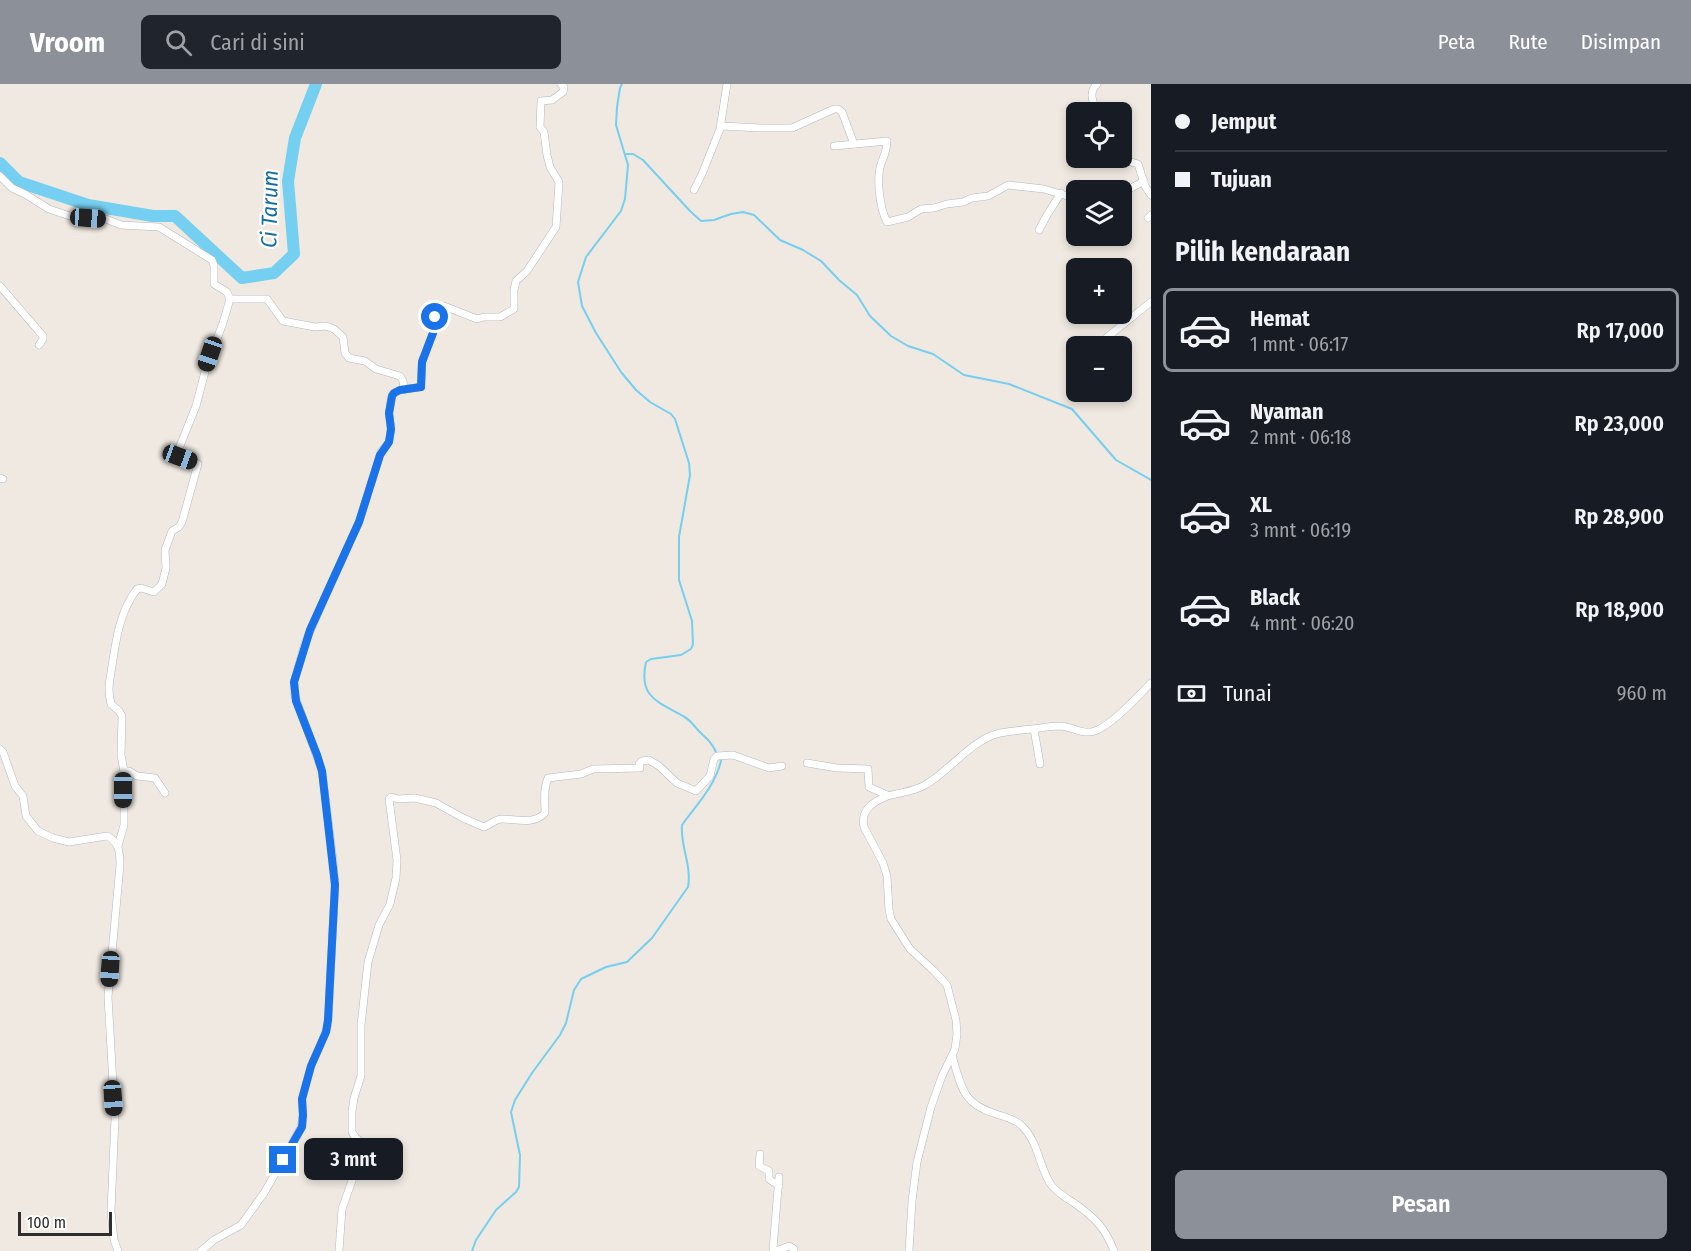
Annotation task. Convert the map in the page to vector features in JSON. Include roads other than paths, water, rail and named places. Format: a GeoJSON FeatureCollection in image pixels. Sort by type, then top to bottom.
{"type":"FeatureCollection","features":[{"type":"Feature","properties":{"kind":"street"},"geometry":{"type":"LineString","coordinates":[[201,1251],[214,1240],[241,1225],[264,1193],[302,1127],[302,1099],[311,1066],[327,1028],[335,896],[322,771],[296,701],[294,682],[305,643],[359,522],[380,455],[389,442],[391,429],[389,413],[392,396],[397,391],[421,387],[422,362],[433,333],[435,315],[443,306],[478,319],[498,318],[512,311],[516,281],[527,271],[555,231],[559,182],[548,159],[544,132],[540,128],[540,118],[541,101],[553,99],[563,92],[564,87],[561,84]]}},
{"type":"Feature","properties":{"kind":"street"},"geometry":{"type":"LineString","coordinates":[[694,190],[720,127],[727,84]]}},
{"type":"Feature","properties":{"kind":"street"},"geometry":{"type":"LineString","coordinates":[[1094,102],[1092,94],[1097,84]]}},
{"type":"Feature","properties":{"kind":"street"},"geometry":{"type":"LineString","coordinates":[[720,127],[792,128],[827,111],[838,109],[842,112],[854,144]]}},
{"type":"Feature","properties":{"kind":"street"},"geometry":{"type":"LineString","coordinates":[[834,146],[887,141],[879,181],[887,222],[908,217],[921,209],[988,196],[1008,184],[1066,195]]}},
{"type":"Feature","properties":{"kind":"street"},"geometry":{"type":"LineString","coordinates":[[1132,163],[1138,164],[1151,195]]}},
{"type":"Feature","properties":{"kind":"street"},"geometry":{"type":"LineString","coordinates":[[0,176],[12,188],[46,208],[67,216],[106,219],[121,225],[151,225],[162,228],[212,260],[214,284],[227,292],[230,299],[195,406],[177,451],[180,457],[198,465],[182,522],[172,531],[165,550],[166,568],[162,585],[154,592],[137,589],[128,602],[117,634],[108,687],[111,704],[121,715],[121,755],[124,771],[124,825],[118,846],[120,865],[108,997],[115,1119],[111,1211],[114,1240],[118,1251]]}},
{"type":"Feature","properties":{"kind":"street"},"geometry":{"type":"LineString","coordinates":[[1132,188],[1144,181]]}},
{"type":"Feature","properties":{"kind":"street"},"geometry":{"type":"LineString","coordinates":[[1039,230],[1061,193]]}},
{"type":"Feature","properties":{"kind":"street"},"geometry":{"type":"LineString","coordinates":[[0,286],[43,336],[39,345]]}},
{"type":"Feature","properties":{"kind":"street"},"geometry":{"type":"LineString","coordinates":[[230,299],[266,299],[283,321],[315,327],[328,326],[343,337],[345,353],[349,358],[400,376],[404,389]]}},
{"type":"Feature","properties":{"kind":"street"},"geometry":{"type":"LineString","coordinates":[[1108,336],[1151,302]]}},
{"type":"Feature","properties":{"kind":"street"},"geometry":{"type":"LineString","coordinates":[[909,1251],[912,1201],[921,1146],[939,1082],[956,1044],[957,1029],[947,985],[910,949],[889,913],[887,876],[883,862],[864,827],[863,817],[867,809],[887,795],[924,786],[970,749],[993,735],[1015,730],[1059,726],[1083,732],[1096,730],[1116,716],[1151,683]]}},
{"type":"Feature","properties":{"kind":"street"},"geometry":{"type":"LineString","coordinates":[[1034,729],[1040,764]]}},
{"type":"Feature","properties":{"kind":"street"},"geometry":{"type":"LineString","coordinates":[[0,749],[15,786],[23,796],[26,816],[38,831],[69,842],[106,836],[118,846]]}},
{"type":"Feature","properties":{"kind":"street"},"geometry":{"type":"LineString","coordinates":[[339,1251],[342,1209],[355,1172],[366,1151],[365,1145],[352,1132],[352,1111],[361,1076],[361,1025],[368,962],[375,936],[390,903],[396,878],[396,860],[388,801],[390,798],[415,798],[436,802],[484,827],[500,819],[522,821],[541,817],[545,813],[544,792],[548,778],[581,774],[590,770],[640,768],[639,764],[642,761],[649,760],[677,783],[696,791],[710,776],[714,759],[717,756],[733,755],[770,768],[782,766]]}},
{"type":"Feature","properties":{"kind":"street"},"geometry":{"type":"LineString","coordinates":[[807,762],[837,768],[868,770],[869,787],[887,795]]}},
{"type":"Feature","properties":{"kind":"street"},"geometry":{"type":"LineString","coordinates":[[124,771],[137,776],[156,778],[165,794]]}},
{"type":"Feature","properties":{"kind":"street"},"geometry":{"type":"LineString","coordinates":[[952,1056],[962,1090],[984,1110],[1018,1122],[1026,1130],[1034,1142],[1053,1188],[1088,1213],[1107,1233],[1114,1251]]}},
{"type":"Feature","properties":{"kind":"street"},"geometry":{"type":"LineString","coordinates":[[760,1154],[760,1167],[769,1171],[769,1179],[779,1182],[773,1248],[776,1251],[789,1246],[794,1251]]}},
{"type":"Feature","properties":{"kind":"waterway","name":"Ci Tarum"},"geometry":{"type":"LineString","coordinates":[[0,163],[19,182],[88,205],[153,216],[175,216],[242,278],[274,273],[294,254],[288,181],[295,138],[316,84]]}},
{"type":"Feature","properties":{"kind":"waterway"},"geometry":{"type":"LineString","coordinates":[[622,84],[616,125],[628,165],[625,199],[621,211],[586,257],[578,282],[582,306],[596,333],[621,372],[636,390],[675,419],[689,463],[690,475],[679,537],[679,580],[692,621],[693,644],[691,649],[681,655],[651,659],[646,662],[644,674],[645,683],[652,697],[689,720],[710,742],[717,754]]}},
{"type":"Feature","properties":{"kind":"waterway"},"geometry":{"type":"LineString","coordinates":[[626,154],[633,154],[643,160],[701,221],[743,212],[754,215],[780,240],[821,261],[857,295],[870,316],[891,336],[908,346],[933,354],[964,375],[1009,384],[1072,409],[1116,460],[1151,480]]}},
{"type":"Feature","properties":{"kind":"waterway"},"geometry":{"type":"LineString","coordinates":[[472,1251],[476,1240],[496,1210],[519,1187],[520,1155],[511,1112],[515,1100],[560,1035],[566,1023],[574,990],[581,979],[606,967],[627,962],[652,938],[688,887],[682,825],[710,787],[718,770],[720,759]]}}]}
